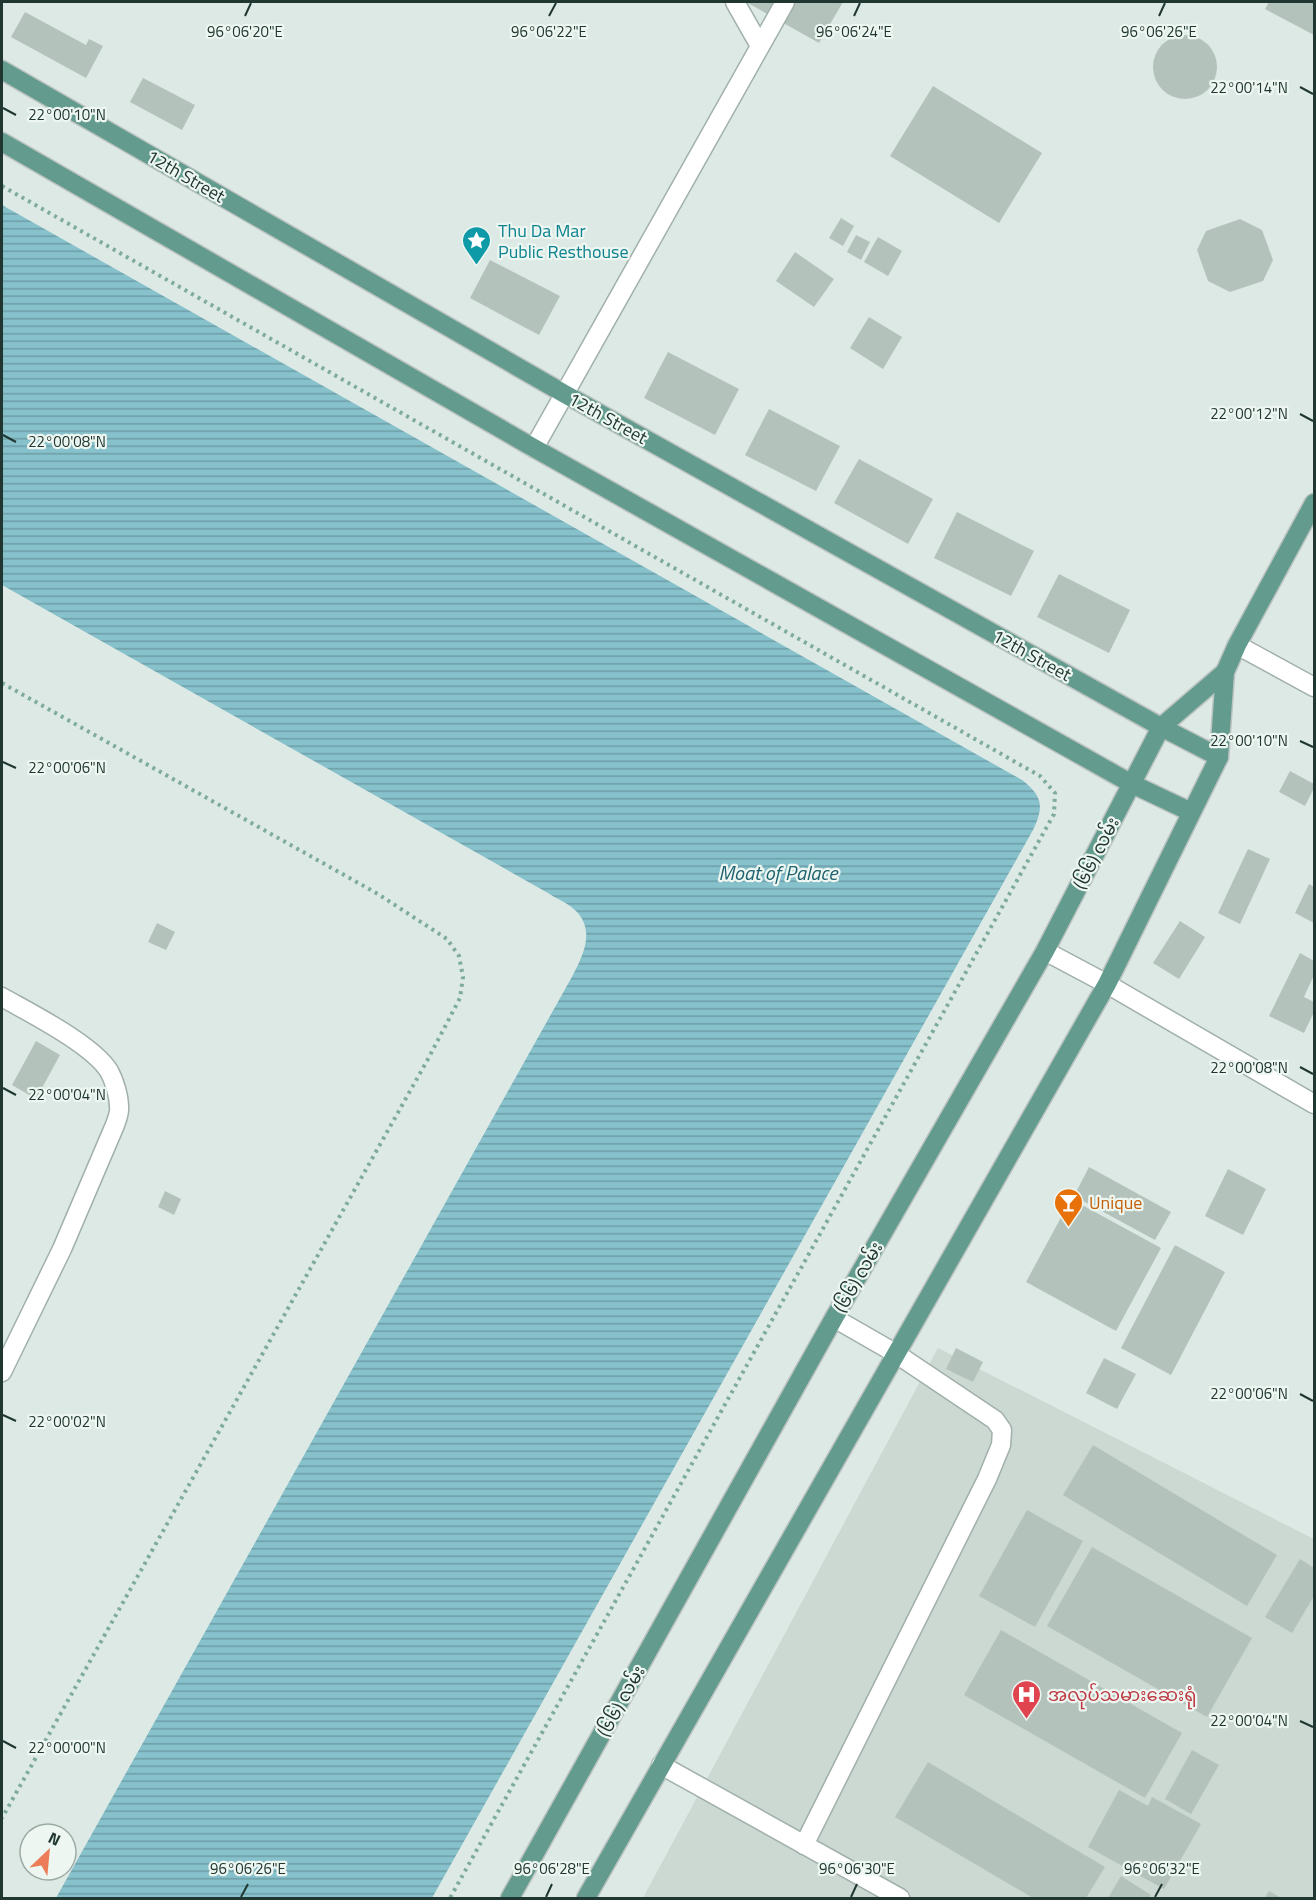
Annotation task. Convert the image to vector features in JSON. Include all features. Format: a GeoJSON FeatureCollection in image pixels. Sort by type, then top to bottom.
{"type":"FeatureCollection","features":[{"type":"Feature","properties":{"kind":"main road","name":"12th Street"},"geometry":{"type":"LineString","coordinates":[[2,70],[563,393],[1161,727],[1219,757]]}},
{"type":"Feature","properties":{"kind":"main road"},"geometry":{"type":"LineString","coordinates":[[2,142],[534,448],[1132,784],[1191,812]]}},
{"type":"Feature","properties":{"kind":"main road","name":"(၆၆) လမ်း"},"geometry":{"type":"LineString","coordinates":[[586,1899],[1107,984],[1219,757],[1225,672],[1237,645],[1314,503]]}},
{"type":"Feature","properties":{"kind":"main road","name":"(၆၆) လမ်း"},"geometry":{"type":"LineString","coordinates":[[510,1899],[834,1318],[1046,951],[1161,727],[1225,672]]}},
{"type":"Feature","properties":{"kind":"street"},"geometry":{"type":"LineString","coordinates":[[735,2],[760,46]]}},
{"type":"Feature","properties":{"kind":"street"},"geometry":{"type":"LineString","coordinates":[[534,448],[785,2]]}},
{"type":"Feature","properties":{"kind":"street"},"geometry":{"type":"LineString","coordinates":[[1237,645],[1314,687]]}},
{"type":"Feature","properties":{"kind":"street"},"geometry":{"type":"LineString","coordinates":[[1046,951],[1314,1104]]}},
{"type":"Feature","properties":{"kind":"street"},"geometry":{"type":"LineString","coordinates":[[2,997],[91,1052],[108,1070],[115,1086],[120,1108],[62,1249],[2,1372]]}},
{"type":"Feature","properties":{"kind":"street"},"geometry":{"type":"LineString","coordinates":[[804,1845],[987,1479],[1001,1445],[1002,1430],[995,1420],[895,1353],[834,1318]]}},
{"type":"Feature","properties":{"kind":"street"},"geometry":{"type":"LineString","coordinates":[[661,1765],[900,1899]]}},
{"type":"Feature","properties":{"kind":"path"},"geometry":{"type":"LineString","coordinates":[[2,186],[1040,776],[1055,793],[1054,814],[450,1899]]}},
{"type":"Feature","properties":{"kind":"path"},"geometry":{"type":"LineString","coordinates":[[2,683],[424,922],[447,939],[453,947],[459,956],[463,977],[460,999],[428,1059],[2,1818]]}},
{"type":"Feature","properties":{"kind":"shaded area","name":"အလုပ်သမားဆေးရုံ"},"geometry":{"type":"Polygon","coordinates":[[[938,1348],[1314,1539],[1314,1898],[643,1898],[938,1348]]]}},
{"type":"Feature","properties":{"kind":"water","name":"Moat of Palace"},"geometry":{"type":"Polygon","coordinates":[[[2,205],[1022,780],[1034,791],[1040,802],[1039,815],[1033,830],[432,1898],[56,1898],[65,1882],[78,1882],[78,1859],[573,975],[586,944],[585,927],[571,906],[2,585],[2,205]]]}},
{"type":"Feature","properties":{"kind":"building"},"geometry":{"type":"Polygon","coordinates":[[[746,2],[843,2],[819,43],[746,2]]]}},
{"type":"Feature","properties":{"kind":"building"},"geometry":{"type":"Polygon","coordinates":[[[1269,2],[1314,2],[1314,35],[1265,9],[1269,2]]]}},
{"type":"Feature","properties":{"kind":"building"},"geometry":{"type":"Polygon","coordinates":[[[25,12],[86,45],[89,39],[103,46],[86,78],[11,37],[25,12]]]}},
{"type":"Feature","properties":{"kind":"building"},"geometry":{"type":"Polygon","coordinates":[[[1185,35],[1197,37],[1208,44],[1215,55],[1217,67],[1215,79],[1208,90],[1197,97],[1185,99],[1173,97],[1162,90],[1155,79],[1153,67],[1155,55],[1162,44],[1173,37],[1185,35]]]}},
{"type":"Feature","properties":{"kind":"building"},"geometry":{"type":"Polygon","coordinates":[[[143,78],[195,105],[182,130],[130,102],[143,78]]]}},
{"type":"Feature","properties":{"kind":"building"},"geometry":{"type":"Polygon","coordinates":[[[933,86],[1042,153],[999,223],[890,156],[933,86]]]}},
{"type":"Feature","properties":{"kind":"building"},"geometry":{"type":"Polygon","coordinates":[[[841,218],[854,226],[843,246],[829,238],[841,218]]]}},
{"type":"Feature","properties":{"kind":"building"},"geometry":{"type":"Polygon","coordinates":[[[1240,219],[1262,230],[1273,260],[1263,281],[1230,292],[1208,281],[1197,250],[1206,231],[1240,219]]]}},
{"type":"Feature","properties":{"kind":"building"},"geometry":{"type":"Polygon","coordinates":[[[856,235],[870,242],[861,260],[847,252],[856,235]]]}},
{"type":"Feature","properties":{"kind":"building"},"geometry":{"type":"Polygon","coordinates":[[[878,237],[902,251],[888,276],[864,262],[878,237]]]}},
{"type":"Feature","properties":{"kind":"building"},"geometry":{"type":"Polygon","coordinates":[[[795,252],[834,279],[814,307],[776,281],[795,252]]]}},
{"type":"Feature","properties":{"kind":"building"},"geometry":{"type":"Polygon","coordinates":[[[490,260],[560,296],[539,335],[470,298],[490,260]]]}},
{"type":"Feature","properties":{"kind":"building"},"geometry":{"type":"Polygon","coordinates":[[[869,317],[902,337],[883,369],[850,348],[869,317]]]}},
{"type":"Feature","properties":{"kind":"building"},"geometry":{"type":"Polygon","coordinates":[[[668,352],[739,389],[715,435],[644,398],[668,352]]]}},
{"type":"Feature","properties":{"kind":"building"},"geometry":{"type":"Polygon","coordinates":[[[769,409],[840,446],[816,491],[745,455],[769,409]]]}},
{"type":"Feature","properties":{"kind":"building"},"geometry":{"type":"Polygon","coordinates":[[[859,459],[933,499],[908,544],[834,503],[859,459]]]}},
{"type":"Feature","properties":{"kind":"building"},"geometry":{"type":"Polygon","coordinates":[[[957,512],[1034,551],[1011,596],[934,558],[957,512]]]}},
{"type":"Feature","properties":{"kind":"building"},"geometry":{"type":"Polygon","coordinates":[[[1059,574],[1130,610],[1109,653],[1037,617],[1059,574]]]}},
{"type":"Feature","properties":{"kind":"building"},"geometry":{"type":"Polygon","coordinates":[[[1290,771],[1314,784],[1305,806],[1279,792],[1290,771]]]}},
{"type":"Feature","properties":{"kind":"building"},"geometry":{"type":"Polygon","coordinates":[[[1248,849],[1270,859],[1240,924],[1218,913],[1248,849]]]}},
{"type":"Feature","properties":{"kind":"building"},"geometry":{"type":"Polygon","coordinates":[[[1309,884],[1314,887],[1314,923],[1295,913],[1309,884]]]}},
{"type":"Feature","properties":{"kind":"building"},"geometry":{"type":"Polygon","coordinates":[[[1180,921],[1205,937],[1179,979],[1153,963],[1180,921]]]}},
{"type":"Feature","properties":{"kind":"building"},"geometry":{"type":"Polygon","coordinates":[[[157,923],[175,932],[166,950],[148,942],[157,923]]]}},
{"type":"Feature","properties":{"kind":"building"},"geometry":{"type":"Polygon","coordinates":[[[1300,953],[1314,961],[1314,975],[1304,997],[1314,1002],[1314,1012],[1304,1033],[1269,1016],[1300,953]]]}},
{"type":"Feature","properties":{"kind":"building"},"geometry":{"type":"Polygon","coordinates":[[[36,1041],[60,1055],[36,1099],[12,1085],[36,1041]]]}},
{"type":"Feature","properties":{"kind":"building"},"geometry":{"type":"Polygon","coordinates":[[[1089,1167],[1171,1212],[1155,1240],[1074,1196],[1089,1167]]]}},
{"type":"Feature","properties":{"kind":"building"},"geometry":{"type":"Polygon","coordinates":[[[1228,1169],[1266,1189],[1243,1235],[1205,1216],[1228,1169]]]}},
{"type":"Feature","properties":{"kind":"building"},"geometry":{"type":"Polygon","coordinates":[[[165,1191],[181,1199],[174,1215],[158,1207],[165,1191]]]}},
{"type":"Feature","properties":{"kind":"building"},"geometry":{"type":"Polygon","coordinates":[[[1071,1199],[1161,1248],[1116,1331],[1026,1282],[1071,1199]]]}},
{"type":"Feature","properties":{"kind":"building"},"geometry":{"type":"Polygon","coordinates":[[[1175,1245],[1225,1272],[1171,1375],[1121,1348],[1175,1245]]]}},
{"type":"Feature","properties":{"kind":"building"},"geometry":{"type":"Polygon","coordinates":[[[956,1348],[983,1362],[973,1382],[946,1369],[956,1348]]]}},
{"type":"Feature","properties":{"kind":"building"},"geometry":{"type":"Polygon","coordinates":[[[1104,1358],[1136,1374],[1117,1409],[1086,1393],[1104,1358]]]}},
{"type":"Feature","properties":{"kind":"building"},"geometry":{"type":"Polygon","coordinates":[[[1093,1445],[1277,1555],[1247,1606],[1063,1495],[1093,1445]]]}},
{"type":"Feature","properties":{"kind":"building"},"geometry":{"type":"Polygon","coordinates":[[[1027,1510],[1083,1541],[1035,1627],[979,1596],[1027,1510]]]}},
{"type":"Feature","properties":{"kind":"building"},"geometry":{"type":"Polygon","coordinates":[[[1092,1547],[1252,1638],[1207,1717],[1047,1626],[1092,1547]]]}},
{"type":"Feature","properties":{"kind":"building"},"geometry":{"type":"Polygon","coordinates":[[[1300,1559],[1314,1568],[1314,1596],[1292,1633],[1265,1617],[1300,1559]]]}},
{"type":"Feature","properties":{"kind":"building"},"geometry":{"type":"Polygon","coordinates":[[[1001,1630],[1182,1733],[1145,1798],[964,1695],[1001,1630]]]}},
{"type":"Feature","properties":{"kind":"building"},"geometry":{"type":"Polygon","coordinates":[[[1192,1750],[1219,1765],[1191,1814],[1165,1799],[1192,1750]]]}},
{"type":"Feature","properties":{"kind":"building"},"geometry":{"type":"Polygon","coordinates":[[[928,1762],[1105,1867],[1086,1898],[1033,1898],[895,1817],[928,1762]]]}},
{"type":"Feature","properties":{"kind":"building"},"geometry":{"type":"Polygon","coordinates":[[[1119,1790],[1148,1806],[1152,1797],[1201,1824],[1164,1889],[1088,1847],[1119,1790]]]}},
{"type":"Feature","properties":{"kind":"building"},"geometry":{"type":"Polygon","coordinates":[[[1121,1876],[1151,1895],[1149,1898],[1108,1898],[1121,1876]]]}},
{"type":"Feature","properties":{"kind":"building"},"geometry":{"type":"Polygon","coordinates":[[[1269,1891],[1281,1898],[1265,1898],[1269,1891]]]}},
{"type":"Feature","properties":{"kind":"place","name":"Thu Da Mar Public Resthouse"},"geometry":{"type":"Point","coordinates":[477,266]}},
{"type":"Feature","properties":{"kind":"place","name":"Unique"},"geometry":{"type":"Point","coordinates":[1068,1228]}},
{"type":"Feature","properties":{"kind":"place","name":"အလုပ်သမားဆေးရုံ"},"geometry":{"type":"Point","coordinates":[1027,1720]}}]}
